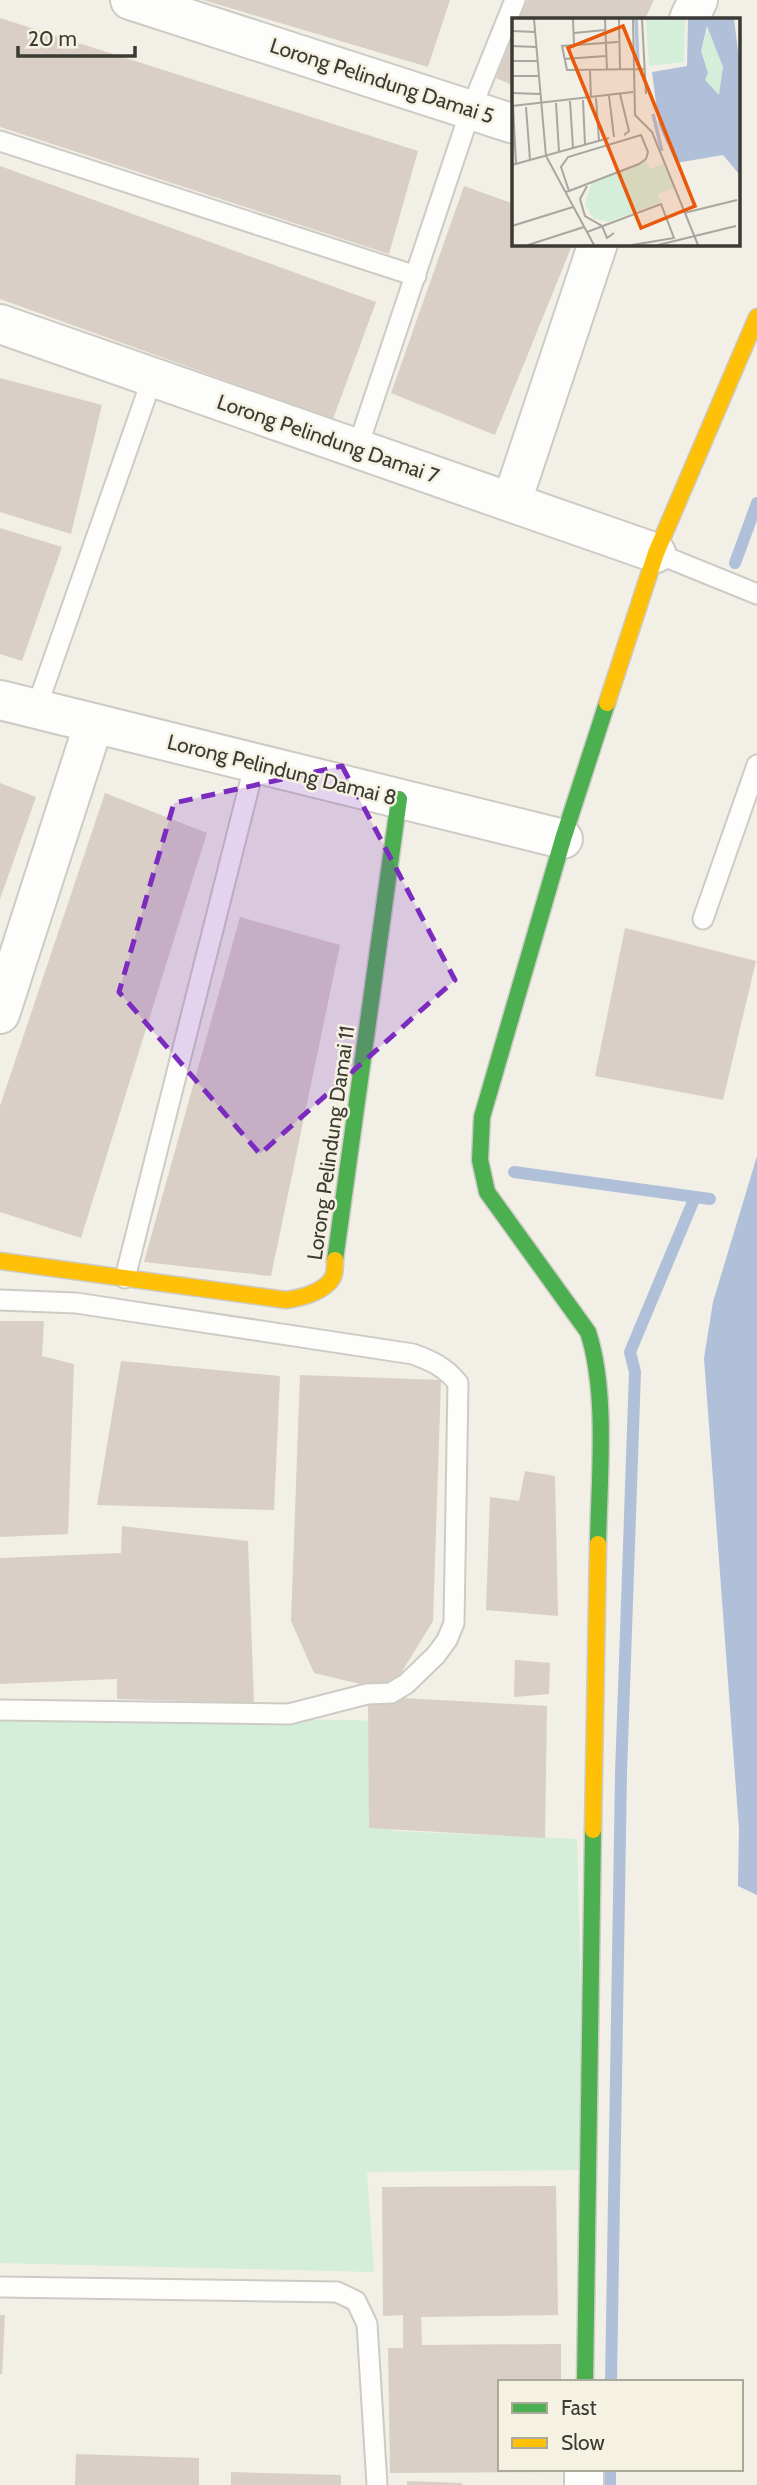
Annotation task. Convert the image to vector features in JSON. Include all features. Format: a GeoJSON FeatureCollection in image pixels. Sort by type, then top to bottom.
{"type":"FeatureCollection","features":[{"type":"Feature","properties":{"kind":"street","name":"Lorong Pelindung Damai 5"},"geometry":{"type":"LineString","coordinates":[[130,0],[512,123]]}},
{"type":"Feature","properties":{"kind":"street"},"geometry":{"type":"LineString","coordinates":[[689,18],[698,0]]}},
{"type":"Feature","properties":{"kind":"street"},"geometry":{"type":"LineString","coordinates":[[512,501],[597,245]]}},
{"type":"Feature","properties":{"kind":"street"},"geometry":{"type":"LineString","coordinates":[[585,2380],[600,1395],[595,1353],[588,1332],[487,1192],[480,1160],[482,1117],[563,839],[656,553],[757,317]]}},
{"type":"Feature","properties":{"kind":"street","name":"Lorong Pelindung Damai 7"},"geometry":{"type":"LineString","coordinates":[[0,324],[656,553]]}},
{"type":"Feature","properties":{"kind":"street","name":"Lorong Pelindung Damai 8"},"geometry":{"type":"LineString","coordinates":[[0,700],[563,839]]}},
{"type":"Feature","properties":{"kind":"street"},"geometry":{"type":"LineString","coordinates":[[0,1014],[94,723]]}},
{"type":"Feature","properties":{"kind":"street","name":"Lorong Pelindung Damai 11"},"geometry":{"type":"LineString","coordinates":[[0,1261],[286,1300],[307,1297],[323,1288],[333,1277],[399,799]]}},
{"type":"Feature","properties":{"kind":"lane"},"geometry":{"type":"LineString","coordinates":[[356,450],[471,109],[515,0]]}},
{"type":"Feature","properties":{"kind":"lane"},"geometry":{"type":"LineString","coordinates":[[0,141],[416,276]]}},
{"type":"Feature","properties":{"kind":"lane"},"geometry":{"type":"LineString","coordinates":[[36,709],[152,379]]}},
{"type":"Feature","properties":{"kind":"lane"},"geometry":{"type":"LineString","coordinates":[[656,553],[757,594]]}},
{"type":"Feature","properties":{"kind":"lane"},"geometry":{"type":"LineString","coordinates":[[125,1278],[255,763]]}},
{"type":"Feature","properties":{"kind":"lane"},"geometry":{"type":"LineString","coordinates":[[703,919],[757,765]]}},
{"type":"Feature","properties":{"kind":"lane"},"geometry":{"type":"LineString","coordinates":[[0,1300],[76,1303],[414,1354],[434,1362],[458,1382],[454,1623],[436,1655],[406,1685],[391,1693],[367,1695],[289,1714],[0,1710]]}},
{"type":"Feature","properties":{"kind":"lane"},"geometry":{"type":"LineString","coordinates":[[0,2287],[337,2292],[356,2301],[368,2324],[377,2485]]}},
{"type":"Feature","properties":{"kind":"highlighted area"},"geometry":{"type":"Polygon","coordinates":[[[342,766],[455,980],[260,1154],[119,992],[174,803],[342,766]]]}},
{"type":"Feature","properties":{"kind":"green space"},"geometry":{"type":"Polygon","coordinates":[[[0,1713],[389,1721],[394,1831],[577,1839],[585,2170],[367,2172],[374,2272],[0,2263],[0,1713]]]}},
{"type":"Feature","properties":{"kind":"water"},"geometry":{"type":"Polygon","coordinates":[[[757,1156],[757,1895],[738,1886],[739,1829],[704,1358],[713,1302],[757,1156]]]}},
{"type":"Feature","properties":{"kind":"building"},"geometry":{"type":"Polygon","coordinates":[[[203,0],[450,0],[428,67],[203,0]]]}},
{"type":"Feature","properties":{"kind":"building"},"geometry":{"type":"Polygon","coordinates":[[[527,0],[654,0],[645,18],[519,18],[527,0]]]}},
{"type":"Feature","properties":{"kind":"building"},"geometry":{"type":"Polygon","coordinates":[[[0,18],[418,151],[389,254],[0,127],[0,18]]]}},
{"type":"Feature","properties":{"kind":"building"},"geometry":{"type":"Polygon","coordinates":[[[512,38],[512,85],[496,78],[512,38]]]}},
{"type":"Feature","properties":{"kind":"building"},"geometry":{"type":"Polygon","coordinates":[[[0,166],[376,302],[333,419],[0,299],[0,166]]]}},
{"type":"Feature","properties":{"kind":"building"},"geometry":{"type":"Polygon","coordinates":[[[464,186],[512,203],[512,245],[572,245],[495,435],[391,393],[464,186]]]}},
{"type":"Feature","properties":{"kind":"building"},"geometry":{"type":"Polygon","coordinates":[[[0,378],[102,405],[71,534],[0,512],[0,378]]]}},
{"type":"Feature","properties":{"kind":"building"},"geometry":{"type":"Polygon","coordinates":[[[0,528],[62,547],[22,661],[0,654],[0,528]]]}},
{"type":"Feature","properties":{"kind":"building"},"geometry":{"type":"Polygon","coordinates":[[[0,783],[36,797],[0,899],[0,783]]]}},
{"type":"Feature","properties":{"kind":"building"},"geometry":{"type":"Polygon","coordinates":[[[105,793],[207,833],[81,1238],[0,1212],[0,1106],[105,793]]]}},
{"type":"Feature","properties":{"kind":"building"},"geometry":{"type":"Polygon","coordinates":[[[240,917],[340,945],[271,1276],[144,1262],[240,917]]]}},
{"type":"Feature","properties":{"kind":"building"},"geometry":{"type":"Polygon","coordinates":[[[625,928],[756,961],[723,1100],[595,1076],[625,928]]]}},
{"type":"Feature","properties":{"kind":"building"},"geometry":{"type":"Polygon","coordinates":[[[0,1321],[44,1321],[42,1356],[74,1364],[68,1534],[0,1537],[0,1321]]]}},
{"type":"Feature","properties":{"kind":"building"},"geometry":{"type":"Polygon","coordinates":[[[121,1361],[280,1376],[274,1510],[97,1505],[121,1361]]]}},
{"type":"Feature","properties":{"kind":"building"},"geometry":{"type":"Polygon","coordinates":[[[300,1375],[441,1380],[433,1621],[390,1691],[314,1673],[291,1621],[300,1375]]]}},
{"type":"Feature","properties":{"kind":"building"},"geometry":{"type":"Polygon","coordinates":[[[525,1471],[555,1476],[558,1616],[486,1610],[490,1497],[519,1501],[525,1471]]]}},
{"type":"Feature","properties":{"kind":"building"},"geometry":{"type":"Polygon","coordinates":[[[122,1526],[248,1541],[254,1703],[117,1699],[117,1679],[0,1684],[0,1558],[121,1553],[122,1526]]]}},
{"type":"Feature","properties":{"kind":"building"},"geometry":{"type":"Polygon","coordinates":[[[515,1660],[550,1663],[549,1694],[514,1697],[515,1660]]]}},
{"type":"Feature","properties":{"kind":"building"},"geometry":{"type":"Polygon","coordinates":[[[368,1696],[547,1706],[545,1838],[369,1828],[368,1696]]]}},
{"type":"Feature","properties":{"kind":"building"},"geometry":{"type":"Polygon","coordinates":[[[556,2186],[558,2315],[421,2317],[422,2345],[561,2344],[561,2380],[498,2380],[498,2471],[563,2472],[390,2473],[388,2348],[403,2348],[403,2315],[383,2316],[382,2187],[556,2186]]]}},
{"type":"Feature","properties":{"kind":"building"},"geometry":{"type":"Polygon","coordinates":[[[0,2315],[5,2315],[2,2374],[0,2374],[0,2315]]]}},
{"type":"Feature","properties":{"kind":"building"},"geometry":{"type":"Polygon","coordinates":[[[76,2454],[199,2458],[199,2485],[75,2485],[76,2454]]]}},
{"type":"Feature","properties":{"kind":"building"},"geometry":{"type":"Polygon","coordinates":[[[231,2472],[341,2475],[341,2485],[231,2485],[231,2472]]]}},
{"type":"Feature","properties":{"kind":"building"},"geometry":{"type":"Polygon","coordinates":[[[407,2481],[462,2483],[462,2485],[407,2485],[407,2481]]]}},
{"type":"Feature","properties":{"kind":"waterway"},"geometry":{"type":"LineString","coordinates":[[735,563],[757,503]]}},
{"type":"Feature","properties":{"kind":"waterway"},"geometry":{"type":"LineString","coordinates":[[514,1172],[710,1199]]}},
{"type":"Feature","properties":{"kind":"waterway"},"geometry":{"type":"LineString","coordinates":[[611,2380],[621,1774],[635,1372],[630,1352],[695,1197]]}},
{"type":"Feature","properties":{"kind":"waterway"},"geometry":{"type":"LineString","coordinates":[[610,2471],[610,2485]]}},
{"type":"Feature","properties":{"kind":"traffic: fast"},"geometry":{"type":"LineString","coordinates":[[598,1544],[600,1409],[594,1356],[588,1332],[487,1192],[480,1160],[482,1117],[563,839],[607,703]]}},
{"type":"Feature","properties":{"kind":"traffic: fast"},"geometry":{"type":"LineString","coordinates":[[335,1260],[399,799]]}},
{"type":"Feature","properties":{"kind":"traffic: fast"},"geometry":{"type":"LineString","coordinates":[[585,2380],[593,1830]]}},
{"type":"Feature","properties":{"kind":"traffic: slow"},"geometry":{"type":"LineString","coordinates":[[607,703],[656,553],[757,317]]}},
{"type":"Feature","properties":{"kind":"traffic: slow"},"geometry":{"type":"LineString","coordinates":[[0,1261],[286,1300],[305,1296],[324,1287],[333,1277],[335,1260]]}},
{"type":"Feature","properties":{"kind":"traffic: slow"},"geometry":{"type":"LineString","coordinates":[[593,1830],[598,1544]]}}]}
